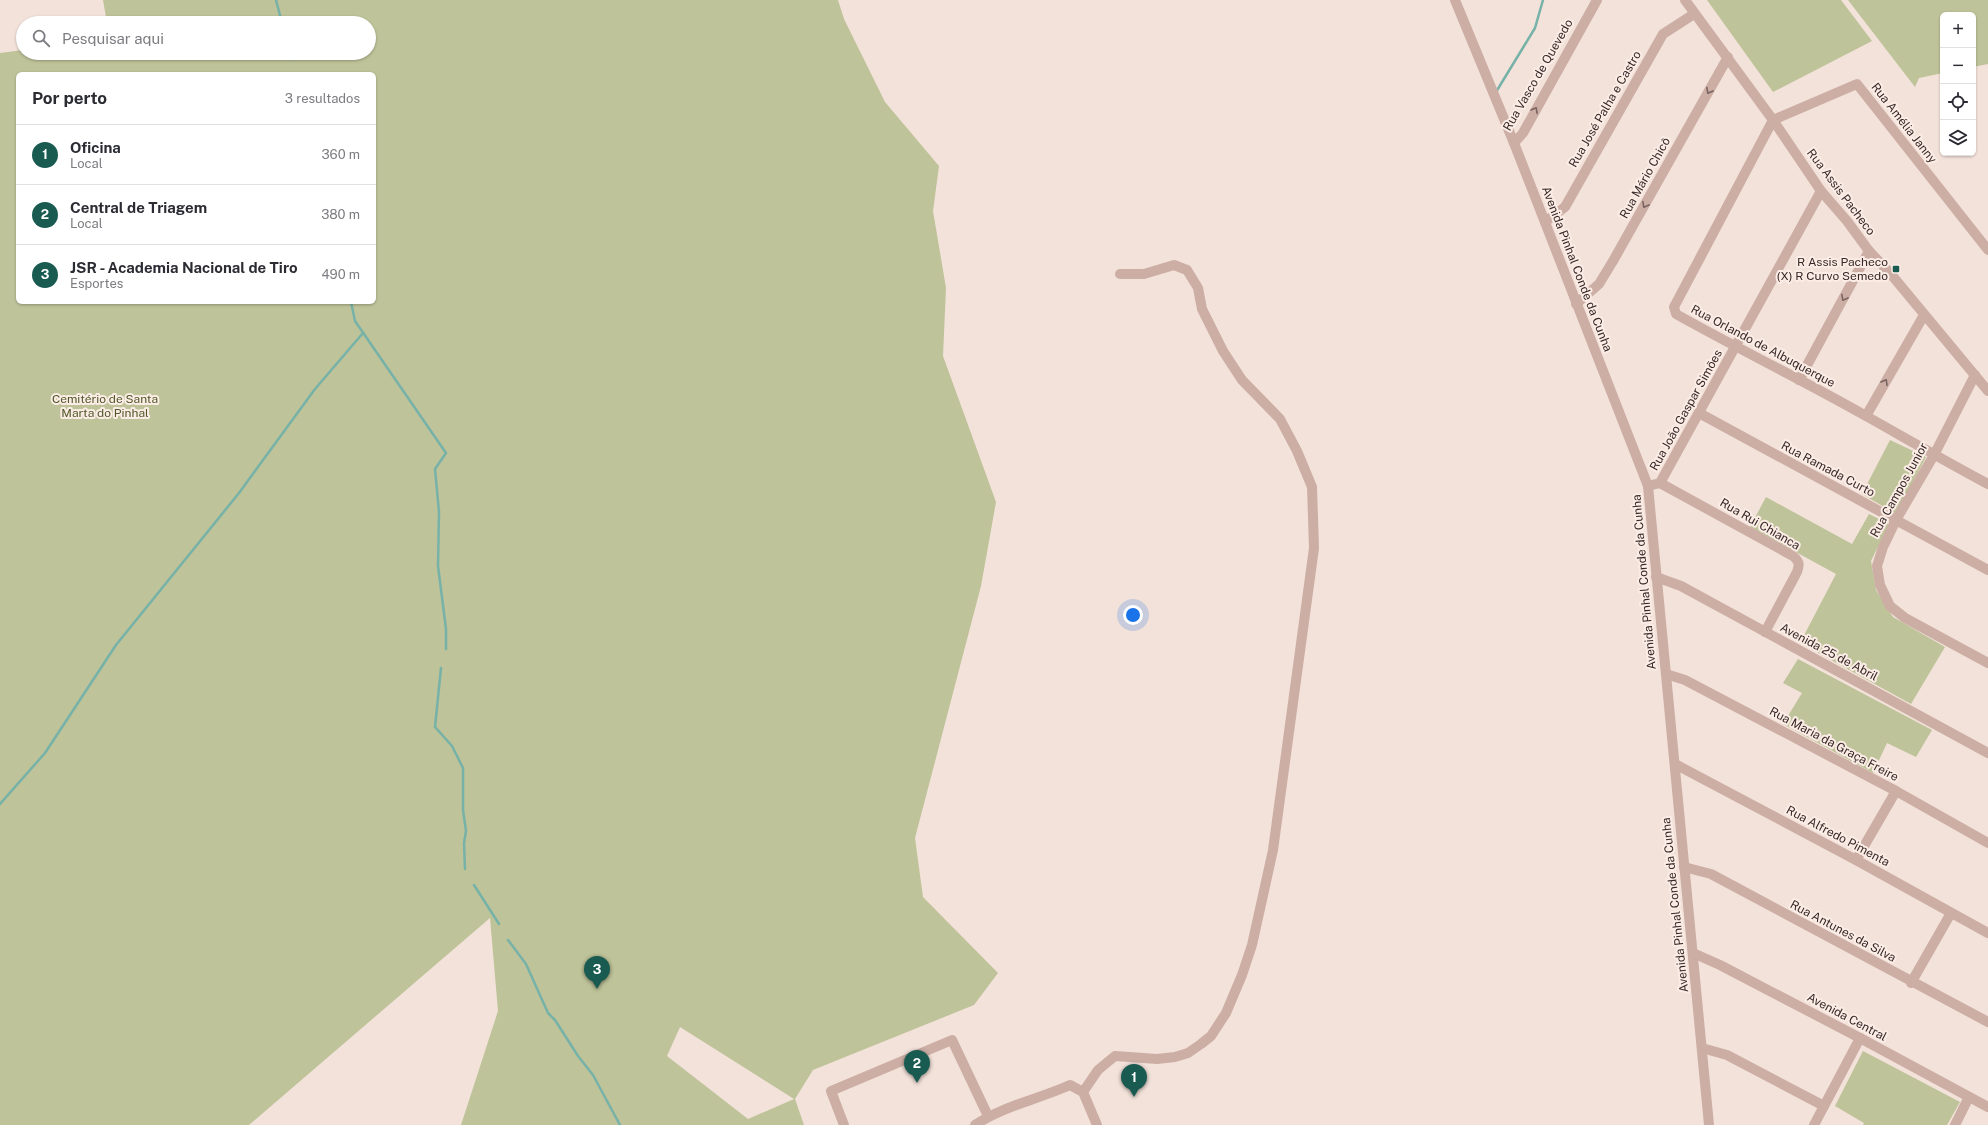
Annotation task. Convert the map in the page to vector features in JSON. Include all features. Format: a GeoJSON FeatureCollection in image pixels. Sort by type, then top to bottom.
{"type":"FeatureCollection","features":[{"type":"Feature","properties":{"kind":"street","name":"Avenida Pinhal Conde da Cunha"},"geometry":{"type":"LineString","coordinates":[[1455,0],[1514,143],[1648,486],[1709,1125]]}},
{"type":"Feature","properties":{"kind":"street","name":"Rua Vasco de Quevedo"},"geometry":{"type":"LineString","coordinates":[[1514,143],[1522,133],[1597,0]]}},
{"type":"Feature","properties":{"kind":"street","name":"Rua Assis Pacheco"},"geometry":{"type":"LineString","coordinates":[[1685,0],[1773,120],[1821,191],[1847,221],[1869,251],[1988,391]]}},
{"type":"Feature","properties":{"kind":"street","name":"Rua José Palha e Castro"},"geometry":{"type":"LineString","coordinates":[[1545,222],[1564,207],[1663,34],[1694,14]]}},
{"type":"Feature","properties":{"kind":"street","name":"Rua Mário Chicô"},"geometry":{"type":"LineString","coordinates":[[1576,304],[1599,284],[1728,57]]}},
{"type":"Feature","properties":{"kind":"street","name":"Rua Amélia Janny"},"geometry":{"type":"LineString","coordinates":[[1773,120],[1857,84],[1988,250]]}},
{"type":"Feature","properties":{"kind":"street","name":"Rua Orlando de Albuquerque"},"geometry":{"type":"LineString","coordinates":[[1773,120],[1674,307],[1676,314],[1866,416],[1988,484]]}},
{"type":"Feature","properties":{"kind":"street","name":"Rua João Gaspar Simões"},"geometry":{"type":"LineString","coordinates":[[1648,486],[1660,483],[1821,191]]}},
{"type":"Feature","properties":{"kind":"street"},"geometry":{"type":"LineString","coordinates":[[1798,380],[1869,251]]}},
{"type":"Feature","properties":{"kind":"street"},"geometry":{"type":"LineString","coordinates":[[1083,1092],[1098,1070],[1115,1056],[1157,1059],[1175,1057],[1188,1053],[1211,1036],[1226,1013],[1252,945],[1273,850],[1314,548],[1312,487],[1297,450],[1280,419],[1242,380],[1223,351],[1202,309],[1198,288],[1187,270],[1174,265],[1144,274],[1120,274]]}},
{"type":"Feature","properties":{"kind":"street"},"geometry":{"type":"LineString","coordinates":[[1866,416],[1924,314]]}},
{"type":"Feature","properties":{"kind":"street","name":"Rua Campos Junior"},"geometry":{"type":"LineString","coordinates":[[1974,375],[1934,455],[1896,520],[1883,547],[1877,566],[1880,585],[1890,606],[1905,618],[1988,663]]}},
{"type":"Feature","properties":{"kind":"street","name":"Rua Ramada Curto"},"geometry":{"type":"LineString","coordinates":[[1699,413],[1988,570]]}},
{"type":"Feature","properties":{"kind":"street","name":"Rua Rui Chianca"},"geometry":{"type":"LineString","coordinates":[[1660,483],[1798,560],[1799,566],[1797,572],[1765,632]]}},
{"type":"Feature","properties":{"kind":"street","name":"Avenida 25 de Abril"},"geometry":{"type":"LineString","coordinates":[[1656,577],[1681,586],[1988,753]]}},
{"type":"Feature","properties":{"kind":"street","name":"Rua Maria da Graça Freire"},"geometry":{"type":"LineString","coordinates":[[1666,674],[1685,680],[1896,791],[1988,843]]}},
{"type":"Feature","properties":{"kind":"street","name":"Rua Alfredo Pimenta"},"geometry":{"type":"LineString","coordinates":[[1675,764],[1856,860],[1988,933]]}},
{"type":"Feature","properties":{"kind":"street"},"geometry":{"type":"LineString","coordinates":[[1856,860],[1896,791]]}},
{"type":"Feature","properties":{"kind":"street","name":"Rua Antunes da Silva"},"geometry":{"type":"LineString","coordinates":[[1684,867],[1711,874],[1911,983],[1988,1022]]}},
{"type":"Feature","properties":{"kind":"street"},"geometry":{"type":"LineString","coordinates":[[1911,983],[1951,913]]}},
{"type":"Feature","properties":{"kind":"street","name":"Avenida Central"},"geometry":{"type":"LineString","coordinates":[[1693,953],[1720,965],[1860,1038],[1988,1107]]}},
{"type":"Feature","properties":{"kind":"street"},"geometry":{"type":"LineString","coordinates":[[1814,1125],[1860,1038]]}},
{"type":"Feature","properties":{"kind":"street"},"geometry":{"type":"LineString","coordinates":[[844,1125],[831,1091],[952,1040],[988,1116]]}},
{"type":"Feature","properties":{"kind":"street"},"geometry":{"type":"LineString","coordinates":[[1702,1048],[1727,1054],[1824,1106]]}},
{"type":"Feature","properties":{"kind":"street"},"geometry":{"type":"LineString","coordinates":[[975,1125],[988,1116],[1070,1085],[1083,1092],[1097,1125]]}},
{"type":"Feature","properties":{"kind":"street"},"geometry":{"type":"LineString","coordinates":[[1955,1125],[1969,1097]]}},
{"type":"Feature","properties":{"kind":"green space","name":"Cemitério de Santa Marta do Pinhal"},"geometry":{"type":"Polygon","coordinates":[[[103,0],[838,0],[844,19],[885,102],[939,166],[933,211],[946,288],[943,356],[996,502],[981,586],[915,838],[923,897],[998,973],[974,1005],[813,1070],[795,1099],[804,1125],[461,1125],[498,1011],[490,918],[249,1125],[0,1125],[0,53],[16,51],[16,60],[376,60],[376,16],[106,16],[103,0]],[[680,1027],[667,1056],[748,1119],[794,1099],[680,1027]]]}},
{"type":"Feature","properties":{"kind":"green space"},"geometry":{"type":"Polygon","coordinates":[[[1707,0],[1841,0],[1872,41],[1773,92],[1707,0]]]}},
{"type":"Feature","properties":{"kind":"green space"},"geometry":{"type":"Polygon","coordinates":[[[1848,0],[1988,0],[1988,64],[1976,66],[1976,12],[1940,12],[1940,74],[1919,78],[1915,87],[1848,0]]]}},
{"type":"Feature","properties":{"kind":"green space"},"geometry":{"type":"Polygon","coordinates":[[[1890,440],[1926,457],[1896,514],[1862,494],[1890,440]]]}},
{"type":"Feature","properties":{"kind":"green space"},"geometry":{"type":"Polygon","coordinates":[[[1766,497],[1852,544],[1869,514],[1889,524],[1871,561],[1876,590],[1893,617],[1945,647],[1911,704],[1800,643],[1836,574],[1750,527],[1766,497]]]}},
{"type":"Feature","properties":{"kind":"green space"},"geometry":{"type":"Polygon","coordinates":[[[1798,659],[1932,730],[1916,757],[1887,743],[1873,773],[1783,724],[1802,693],[1783,683],[1798,659]]]}},
{"type":"Feature","properties":{"kind":"green space"},"geometry":{"type":"Polygon","coordinates":[[[1863,1051],[1960,1102],[1947,1125],[1863,1125],[1864,1123],[1835,1106],[1863,1051]]]}},
{"type":"Feature","properties":{"kind":"waterway"},"geometry":{"type":"LineString","coordinates":[[276,0],[280,16]]}},
{"type":"Feature","properties":{"kind":"waterway"},"geometry":{"type":"LineString","coordinates":[[1496,92],[1535,28],[1543,0]]}},
{"type":"Feature","properties":{"kind":"waterway"},"geometry":{"type":"LineString","coordinates":[[351,304],[355,321],[446,453],[435,469],[439,512],[438,566],[446,629],[446,649]]}},
{"type":"Feature","properties":{"kind":"waterway"},"geometry":{"type":"LineString","coordinates":[[0,804],[45,753],[116,645],[239,493],[315,389],[363,333]]}},
{"type":"Feature","properties":{"kind":"waterway"},"geometry":{"type":"LineString","coordinates":[[441,668],[435,727],[452,746],[463,768],[463,810],[466,831],[464,843],[465,869]]}},
{"type":"Feature","properties":{"kind":"waterway"},"geometry":{"type":"LineString","coordinates":[[474,885],[499,924]]}},
{"type":"Feature","properties":{"kind":"waterway"},"geometry":{"type":"LineString","coordinates":[[508,940],[526,964],[548,1013],[555,1020],[578,1056],[593,1075],[620,1125]]}},
{"type":"Feature","properties":{"kind":"place","name":"R Assis Pacheco (X) R Curvo Semedo"},"geometry":{"type":"Point","coordinates":[1896,269]}},
{"type":"Feature","properties":{"kind":"place","name":"JSR - Academia Nacional de Tiro"},"geometry":{"type":"Point","coordinates":[597,989]}},
{"type":"Feature","properties":{"kind":"place","name":"Central de Triagem"},"geometry":{"type":"Point","coordinates":[917,1083]}},
{"type":"Feature","properties":{"kind":"place","name":"Oficina"},"geometry":{"type":"Point","coordinates":[1134,1097]}}]}
